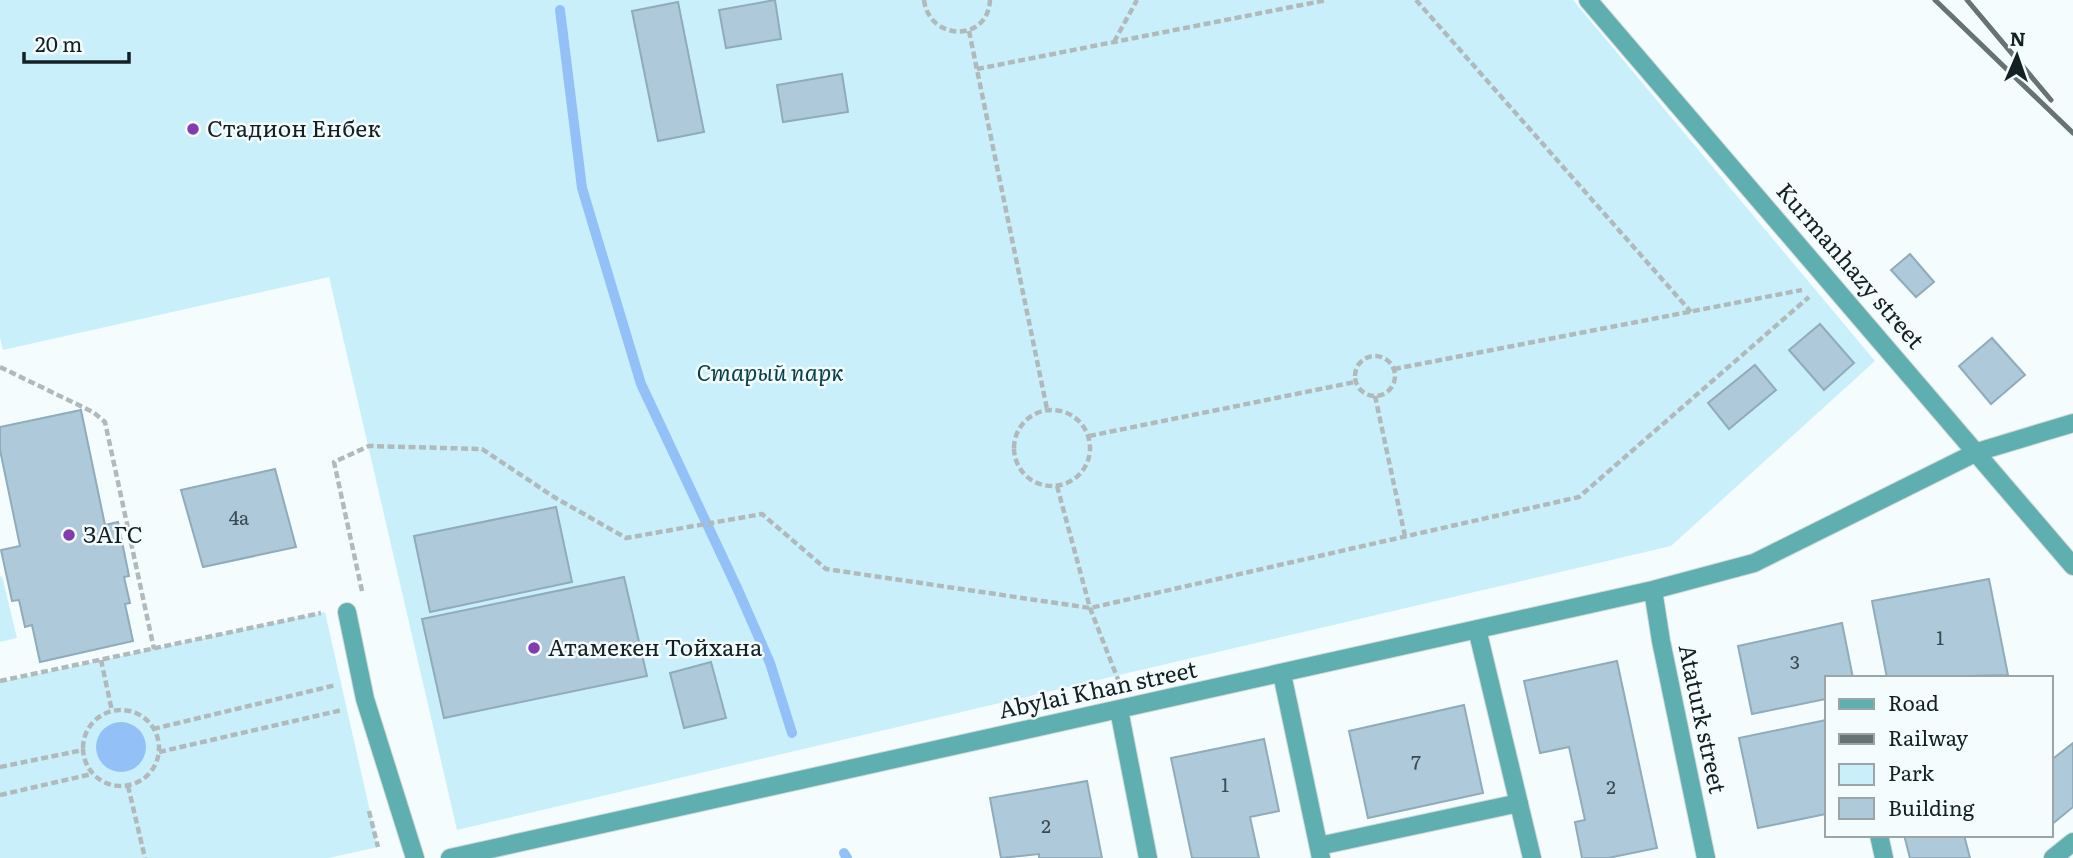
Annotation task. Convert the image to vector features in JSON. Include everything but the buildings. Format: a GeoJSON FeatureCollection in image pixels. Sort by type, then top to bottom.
{"type":"FeatureCollection","features":[{"type":"Feature","properties":{"kind":"street","name":"Kurmanhazy street"},"geometry":{"type":"LineString","coordinates":[[1588,0],[1826,285],[1977,452],[2073,566]]}},
{"type":"Feature","properties":{"kind":"street","name":"Abylai Khan street"},"geometry":{"type":"LineString","coordinates":[[450,858],[1282,674],[1653,590],[1754,563],[1977,452],[2073,423]]}},
{"type":"Feature","properties":{"kind":"street","name":"Ataturk street"},"geometry":{"type":"LineString","coordinates":[[1653,590],[1706,858]]}},
{"type":"Feature","properties":{"kind":"street"},"geometry":{"type":"LineString","coordinates":[[346,612],[365,699],[415,858]]}},
{"type":"Feature","properties":{"kind":"street"},"geometry":{"type":"LineString","coordinates":[[1477,629],[1532,858]]}},
{"type":"Feature","properties":{"kind":"street"},"geometry":{"type":"LineString","coordinates":[[1282,674],[1320,852],[1519,803]]}},
{"type":"Feature","properties":{"kind":"street"},"geometry":{"type":"LineString","coordinates":[[1119,710],[1148,858]]}},
{"type":"Feature","properties":{"kind":"street"},"geometry":{"type":"LineString","coordinates":[[1879,837],[1884,858]]}},
{"type":"Feature","properties":{"kind":"street"},"geometry":{"type":"LineString","coordinates":[[2053,858],[2073,842]]}},
{"type":"Feature","properties":{"kind":"path"},"geometry":{"type":"LineString","coordinates":[[924,0],[930,19],[937,27],[958,33],[969,31],[985,17],[990,0]]}},
{"type":"Feature","properties":{"kind":"path"},"geometry":{"type":"LineString","coordinates":[[1114,42],[1137,0]]}},
{"type":"Feature","properties":{"kind":"path"},"geometry":{"type":"LineString","coordinates":[[977,69],[1327,0]]}},
{"type":"Feature","properties":{"kind":"path"},"geometry":{"type":"LineString","coordinates":[[1416,0],[1691,312]]}},
{"type":"Feature","properties":{"kind":"path"},"geometry":{"type":"LineString","coordinates":[[969,31],[1047,410]]}},
{"type":"Feature","properties":{"kind":"path"},"geometry":{"type":"LineString","coordinates":[[1394,369],[1826,285]]}},
{"type":"Feature","properties":{"kind":"path"},"geometry":{"type":"LineString","coordinates":[[363,595],[334,462],[369,446],[482,449],[554,497],[626,538],[762,514],[826,569],[1090,608],[1579,497],[1826,285]]}},
{"type":"Feature","properties":{"kind":"path"},"geometry":{"type":"LineString","coordinates":[[1371,355],[1385,358],[1394,369],[1391,388],[1374,396],[1362,392],[1355,382],[1359,362],[1371,355]]}},
{"type":"Feature","properties":{"kind":"path"},"geometry":{"type":"LineString","coordinates":[[0,367],[93,412],[105,422],[155,649]]}},
{"type":"Feature","properties":{"kind":"path"},"geometry":{"type":"LineString","coordinates":[[1089,436],[1355,382]]}},
{"type":"Feature","properties":{"kind":"path"},"geometry":{"type":"LineString","coordinates":[[1374,396],[1405,536]]}},
{"type":"Feature","properties":{"kind":"path"},"geometry":{"type":"LineString","coordinates":[[1047,410],[1073,415],[1089,436],[1088,462],[1081,474],[1057,486],[1034,481],[1017,464],[1014,453],[1018,429],[1026,420],[1047,410]]}},
{"type":"Feature","properties":{"kind":"path"},"geometry":{"type":"LineString","coordinates":[[1057,486],[1090,608],[1120,684]]}},
{"type":"Feature","properties":{"kind":"path"},"geometry":{"type":"LineString","coordinates":[[0,681],[325,612]]}},
{"type":"Feature","properties":{"kind":"path"},"geometry":{"type":"LineString","coordinates":[[101,660],[112,711]]}},
{"type":"Feature","properties":{"kind":"path"},"geometry":{"type":"LineString","coordinates":[[153,729],[341,684]]}},
{"type":"Feature","properties":{"kind":"path"},"geometry":{"type":"LineString","coordinates":[[159,752],[345,710]]}},
{"type":"Feature","properties":{"kind":"path"},"geometry":{"type":"LineString","coordinates":[[0,795],[92,774],[115,786],[128,786],[149,774],[159,752],[153,729],[136,714],[112,711],[90,725],[83,750],[92,774]]}},
{"type":"Feature","properties":{"kind":"path"},"geometry":{"type":"LineString","coordinates":[[0,768],[83,750]]}},
{"type":"Feature","properties":{"kind":"path"},"geometry":{"type":"LineString","coordinates":[[128,786],[145,858]]}},
{"type":"Feature","properties":{"kind":"green space","name":"Старый парк"},"geometry":{"type":"Polygon","coordinates":[[[0,0],[1573,0],[1875,361],[1671,546],[457,830],[329,277],[3,350],[0,338],[0,0]]]}},
{"type":"Feature","properties":{"kind":"green space"},"geometry":{"type":"Polygon","coordinates":[[[2,576],[17,638],[0,642],[0,577],[2,576]]]}},
{"type":"Feature","properties":{"kind":"green space"},"geometry":{"type":"Polygon","coordinates":[[[325,612],[378,847],[329,858],[0,858],[0,682],[325,612]]]}},
{"type":"Feature","properties":{"kind":"water"},"geometry":{"type":"Polygon","coordinates":[[[121,722],[138,730],[146,747],[138,764],[121,772],[104,764],[96,747],[104,730],[121,722]]]}},
{"type":"Feature","properties":{"kind":"waterway"},"geometry":{"type":"LineString","coordinates":[[560,10],[582,188],[641,384],[770,663],[792,733]]}},
{"type":"Feature","properties":{"kind":"waterway"},"geometry":{"type":"LineString","coordinates":[[844,853],[847,858]]}},
{"type":"Feature","properties":{"kind":"railway"},"geometry":{"type":"LineString","coordinates":[[1935,0],[2073,133]]}},
{"type":"Feature","properties":{"kind":"railway"},"geometry":{"type":"LineString","coordinates":[[1967,0],[2051,100]]}},
{"type":"Feature","properties":{"kind":"place","name":"Стадион Енбек"},"geometry":{"type":"Point","coordinates":[193,129]}},
{"type":"Feature","properties":{"kind":"place","name":"ЗАГС"},"geometry":{"type":"Point","coordinates":[69,535]}},
{"type":"Feature","properties":{"kind":"place","name":"Атамекен Тойхана"},"geometry":{"type":"Point","coordinates":[534,648]}}]}
